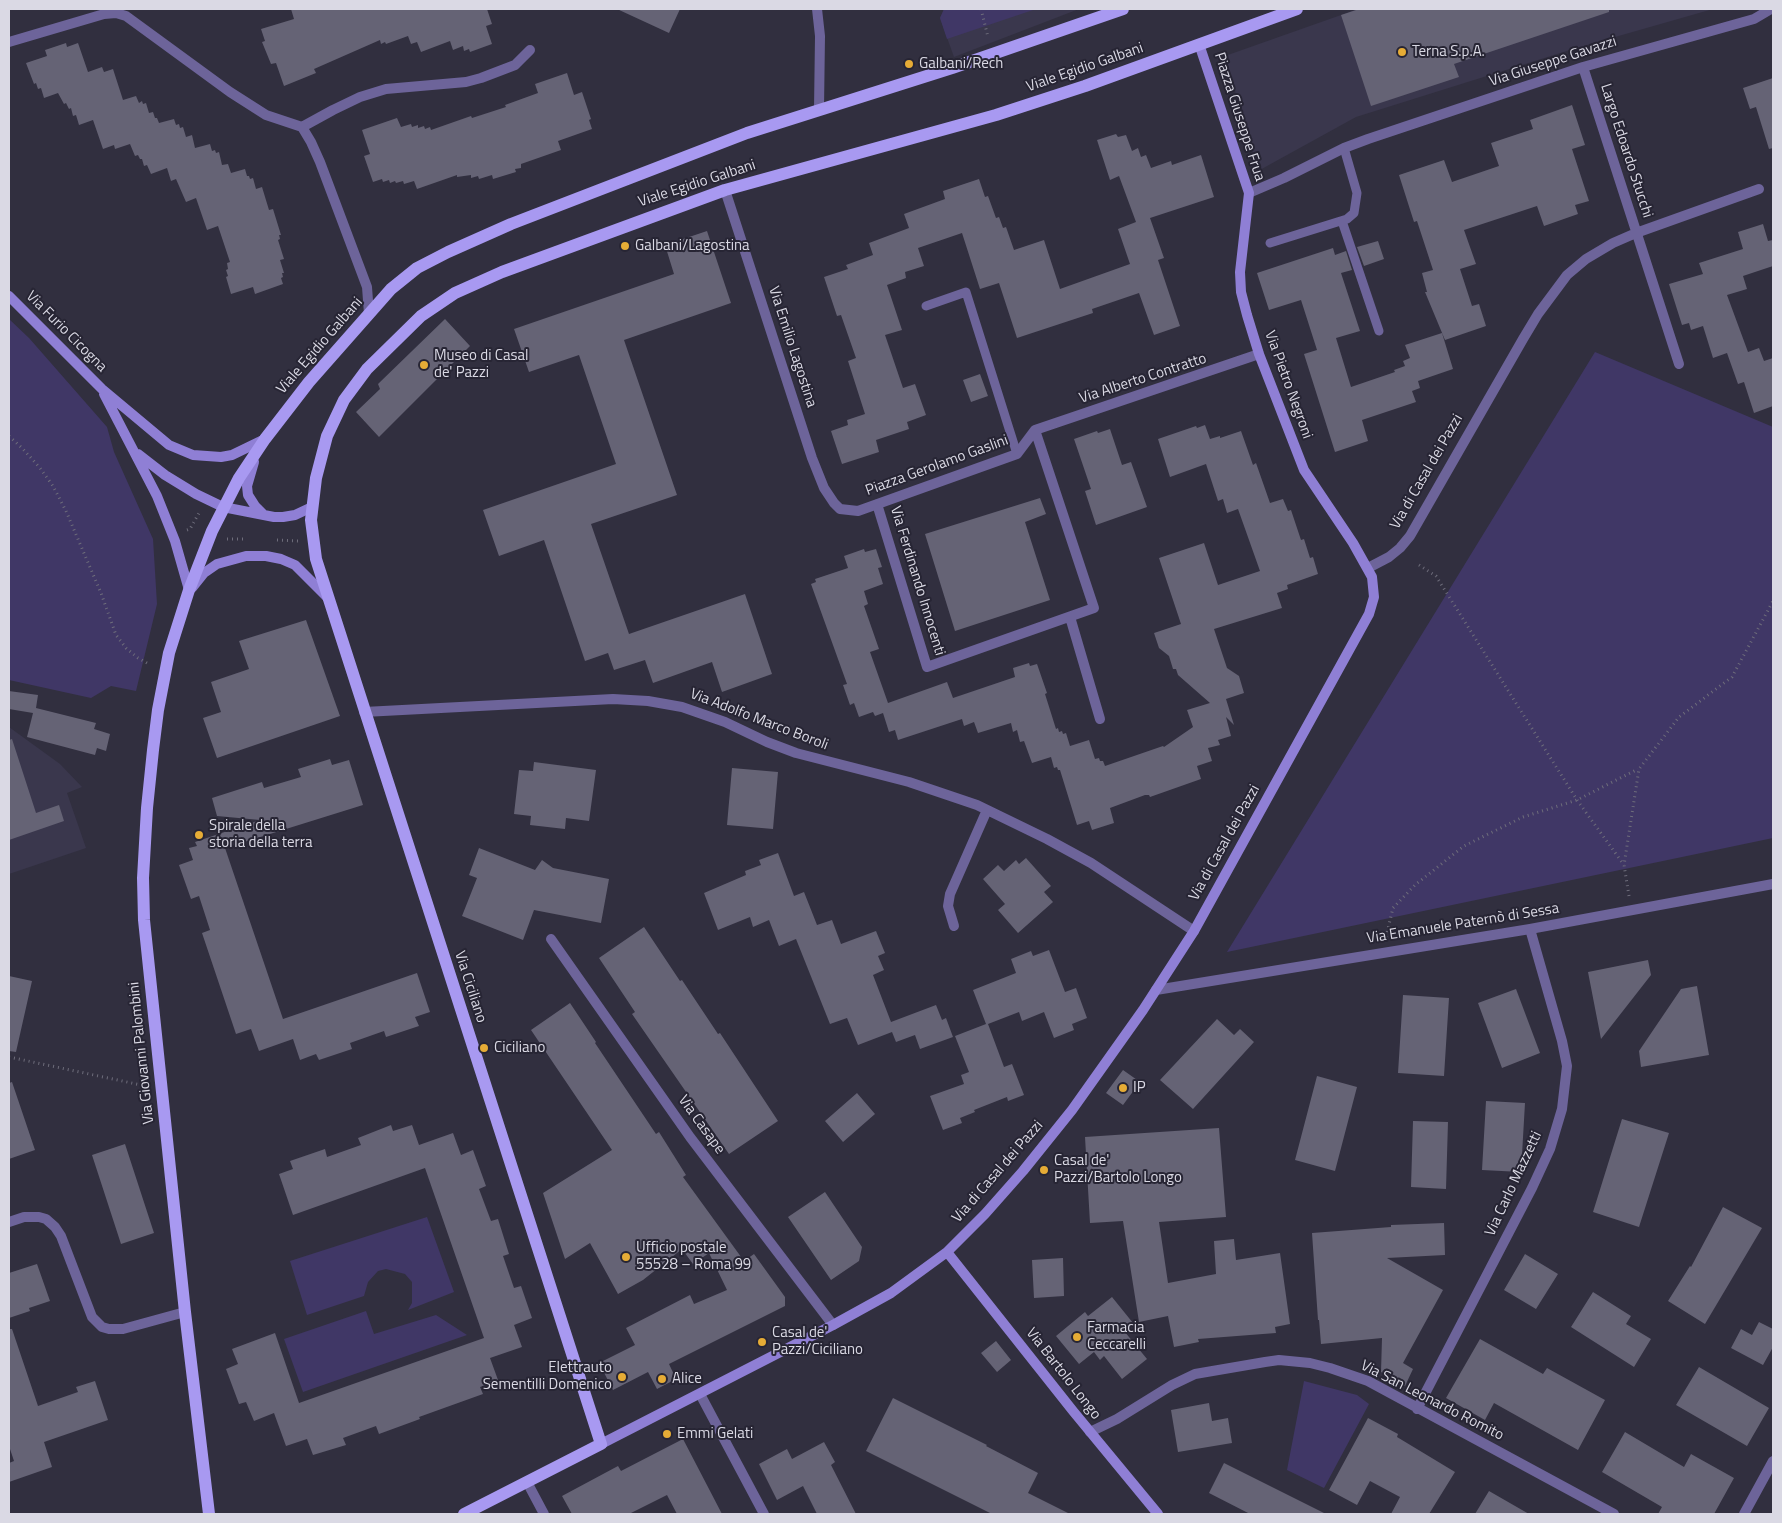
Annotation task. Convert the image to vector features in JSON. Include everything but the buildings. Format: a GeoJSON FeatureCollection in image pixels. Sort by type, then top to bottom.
{"type":"FeatureCollection","features":[{"type":"Feature","properties":{"kind":"main road","name":"Viale Egidio Galbani"},"geometry":{"type":"LineString","coordinates":[[189,590],[223,507],[239,478],[265,439],[313,377],[369,314],[416,268],[467,243],[692,154],[819,109],[952,68],[1123,9]]}},
{"type":"Feature","properties":{"kind":"main road","name":"Viale Egidio Galbani"},"geometry":{"type":"LineString","coordinates":[[328,597],[314,549],[311,520],[316,478],[324,446],[332,425],[349,391],[377,358],[412,324],[455,293],[502,272],[725,190],[996,115],[1297,9]]}},
{"type":"Feature","properties":{"kind":"main road","name":"Via Giovanni Palombini"},"geometry":{"type":"LineString","coordinates":[[189,590],[170,653],[158,710],[148,788],[143,914],[185,1312],[209,1514]]}},
{"type":"Feature","properties":{"kind":"main road","name":"Via Ciciliano"},"geometry":{"type":"LineString","coordinates":[[328,597],[601,1444]]}},
{"type":"Feature","properties":{"kind":"main road"},"geometry":{"type":"LineString","coordinates":[[464,1514],[601,1444]]}},
{"type":"Feature","properties":{"kind":"street"},"geometry":{"type":"LineString","coordinates":[[817,9],[820,36],[819,109]]}},
{"type":"Feature","properties":{"kind":"street","name":"Via Giuseppe Gavazzi"},"geometry":{"type":"LineString","coordinates":[[1344,148],[1583,67],[1754,19],[1771,9]]}},
{"type":"Feature","properties":{"kind":"street"},"geometry":{"type":"LineString","coordinates":[[9,42],[104,14],[116,13],[126,16],[230,92],[266,115],[302,127],[312,142],[367,287],[369,314]]}},
{"type":"Feature","properties":{"kind":"street","name":"Piazza Giuseppe Frua"},"geometry":{"type":"LineString","coordinates":[[1199,44],[1249,193],[1344,148]]}},
{"type":"Feature","properties":{"kind":"street"},"geometry":{"type":"LineString","coordinates":[[302,127],[360,97],[386,90],[466,82],[490,76],[515,65],[530,50]]}},
{"type":"Feature","properties":{"kind":"street","name":"Largo Edoardo Stucchi"},"geometry":{"type":"LineString","coordinates":[[1583,67],[1636,233],[1760,189]]}},
{"type":"Feature","properties":{"kind":"street","name":"Via Emilio Lagostina"},"geometry":{"type":"LineString","coordinates":[[725,190],[812,458],[824,488],[840,509]]}},
{"type":"Feature","properties":{"kind":"street","name":"Via Pietro Negroni"},"geometry":{"type":"LineString","coordinates":[[1249,193],[1240,272],[1240,283],[1246,315],[1304,470],[1353,542],[1368,568]]}},
{"type":"Feature","properties":{"kind":"street"},"geometry":{"type":"LineString","coordinates":[[1636,233],[1679,364]]}},
{"type":"Feature","properties":{"kind":"street","name":"Via di Casal dei Pazzi"},"geometry":{"type":"LineString","coordinates":[[601,1444],[834,1325],[891,1293],[947,1252],[985,1214],[1057,1130],[1117,1047],[1194,931],[1369,614],[1374,592],[1372,577],[1368,568],[1389,557],[1410,536],[1522,339],[1556,288],[1567,275],[1586,259],[1613,243],[1636,233]]}},
{"type":"Feature","properties":{"kind":"street","name":"Via Furio Cicogna"},"geometry":{"type":"LineString","coordinates":[[9,296],[102,389],[169,445],[193,455],[214,457],[232,455],[265,439]]}},
{"type":"Feature","properties":{"kind":"street","name":"Via Alberto Contratto"},"geometry":{"type":"LineString","coordinates":[[1035,430],[1260,354]]}},
{"type":"Feature","properties":{"kind":"street","name":"Via Furio Cicogna"},"geometry":{"type":"LineString","coordinates":[[102,389],[135,451],[170,527],[189,590]]}},
{"type":"Feature","properties":{"kind":"street","name":"Piazza Gerolamo Gaslini"},"geometry":{"type":"LineString","coordinates":[[840,509],[858,511],[1017,454],[1035,430]]}},
{"type":"Feature","properties":{"kind":"street","name":"Via Ferdinando Innocenti"},"geometry":{"type":"LineString","coordinates":[[877,504],[927,667],[1094,608],[1035,430]]}},
{"type":"Feature","properties":{"kind":"street"},"geometry":{"type":"LineString","coordinates":[[264,515],[249,498],[246,486],[251,468],[265,439]]}},
{"type":"Feature","properties":{"kind":"street","name":"Via Furio Cicogna"},"geometry":{"type":"LineString","coordinates":[[135,451],[165,475],[201,497],[223,507],[274,517],[289,516],[312,507]]}},
{"type":"Feature","properties":{"kind":"street"},"geometry":{"type":"LineString","coordinates":[[189,590],[204,573],[217,564],[246,556],[266,556],[281,559],[295,565],[328,597]]}},
{"type":"Feature","properties":{"kind":"street"},"geometry":{"type":"LineString","coordinates":[[1070,617],[1100,719]]}},
{"type":"Feature","properties":{"kind":"street","name":"Via Adolfo Marco Boroli"},"geometry":{"type":"LineString","coordinates":[[364,712],[601,700],[638,700],[660,702],[703,713],[767,742],[803,755],[909,782],[956,797],[987,810],[1047,839],[1099,868],[1194,931]]}},
{"type":"Feature","properties":{"kind":"street"},"geometry":{"type":"LineString","coordinates":[[954,926],[948,906],[950,894],[987,810]]}},
{"type":"Feature","properties":{"kind":"street","name":"Via Emanuele Paternò di Sessa"},"geometry":{"type":"LineString","coordinates":[[1156,990],[1530,929],[1773,884]]}},
{"type":"Feature","properties":{"kind":"street","name":"Via Carlo Mazzetti"},"geometry":{"type":"LineString","coordinates":[[1417,1409],[1532,1188],[1550,1149],[1562,1109],[1566,1066],[1562,1041],[1530,929]]}},
{"type":"Feature","properties":{"kind":"street","name":"Via Casape"},"geometry":{"type":"LineString","coordinates":[[551,939],[690,1137],[834,1325]]}},
{"type":"Feature","properties":{"kind":"street"},"geometry":{"type":"LineString","coordinates":[[9,1222],[24,1217],[39,1217],[46,1219],[55,1227],[61,1236],[92,1317],[102,1327],[123,1329],[185,1312]]}},
{"type":"Feature","properties":{"kind":"street","name":"Via Bartolo Longo"},"geometry":{"type":"LineString","coordinates":[[947,1252],[1090,1432],[1158,1514]]}},
{"type":"Feature","properties":{"kind":"street","name":"Via San Leonardo Romito"},"geometry":{"type":"LineString","coordinates":[[1090,1432],[1117,1419],[1172,1385],[1195,1374],[1279,1360],[1310,1363],[1368,1382],[1614,1514]]}},
{"type":"Feature","properties":{"kind":"street"},"geometry":{"type":"LineString","coordinates":[[700,1394],[764,1514]]}},
{"type":"Feature","properties":{"kind":"street"},"geometry":{"type":"LineString","coordinates":[[1744,1514],[1773,1461]]}},
{"type":"Feature","properties":{"kind":"street"},"geometry":{"type":"LineString","coordinates":[[527,1482],[544,1514]]}},
{"type":"Feature","properties":{"kind":"lane"},"geometry":{"type":"LineString","coordinates":[[1270,243],[1342,221],[1354,213],[1357,200],[1356,186],[1344,148]]}},
{"type":"Feature","properties":{"kind":"lane"},"geometry":{"type":"LineString","coordinates":[[1342,221],[1379,331]]}},
{"type":"Feature","properties":{"kind":"lane"},"geometry":{"type":"LineString","coordinates":[[926,306],[966,292],[1017,454]]}},
{"type":"Feature","properties":{"kind":"path"},"geometry":{"type":"LineString","coordinates":[[981,9],[992,54]]}},
{"type":"Feature","properties":{"kind":"path"},"geometry":{"type":"LineString","coordinates":[[9,436],[24,449],[53,486],[66,511],[101,593],[116,635],[126,648],[147,663]]}},
{"type":"Feature","properties":{"kind":"path"},"geometry":{"type":"LineString","coordinates":[[184,531],[190,529],[200,512]]}},
{"type":"Feature","properties":{"kind":"path"},"geometry":{"type":"LineString","coordinates":[[1420,565],[1436,576],[1577,800],[1624,865]]}},
{"type":"Feature","properties":{"kind":"path"},"geometry":{"type":"LineString","coordinates":[[1382,953],[1393,908],[1415,885],[1464,846],[1523,817],[1577,800],[1639,768],[1679,717],[1732,677],[1773,601]]}},
{"type":"Feature","properties":{"kind":"path"},"geometry":{"type":"LineString","coordinates":[[1631,910],[1624,865],[1639,768]]}},
{"type":"Feature","properties":{"kind":"path"},"geometry":{"type":"LineString","coordinates":[[9,1057],[141,1085]]}},
{"type":"Feature","properties":{"kind":"shaded area"},"geometry":{"type":"Polygon","coordinates":[[[944,9],[1079,9],[954,57],[940,18],[944,9]]]}},
{"type":"Feature","properties":{"kind":"shaded area"},"geometry":{"type":"Polygon","coordinates":[[[944,9],[1036,9],[947,39],[940,18],[944,9]]]}},
{"type":"Feature","properties":{"kind":"shaded area"},"geometry":{"type":"Polygon","coordinates":[[[1358,9],[1713,9],[1573,49],[1356,117],[1258,171],[1225,56],[1358,9]]]}},
{"type":"Feature","properties":{"kind":"shaded area"},"geometry":{"type":"Polygon","coordinates":[[[9,319],[29,338],[107,427],[114,452],[153,539],[157,604],[136,691],[111,686],[91,698],[9,680],[9,319]]]}},
{"type":"Feature","properties":{"kind":"shaded area"},"geometry":{"type":"Polygon","coordinates":[[[1595,352],[1773,427],[1773,838],[1227,952],[1595,352]]]}},
{"type":"Feature","properties":{"kind":"shaded area"},"geometry":{"type":"Polygon","coordinates":[[[9,727],[60,764],[82,787],[67,793],[86,848],[9,874],[9,727]]]}},
{"type":"Feature","properties":{"kind":"shaded area"},"geometry":{"type":"Polygon","coordinates":[[[427,1217],[454,1292],[408,1310],[412,1303],[412,1282],[405,1274],[386,1269],[378,1271],[368,1282],[364,1296],[307,1315],[290,1261],[427,1217]]]}},
{"type":"Feature","properties":{"kind":"shaded area"},"geometry":{"type":"Polygon","coordinates":[[[366,1311],[374,1334],[436,1315],[467,1335],[303,1392],[284,1339],[366,1311]]]}},
{"type":"Feature","properties":{"kind":"shaded area"},"geometry":{"type":"Polygon","coordinates":[[[1304,1381],[1357,1395],[1369,1404],[1324,1488],[1287,1470],[1304,1381]]]}},
{"type":"Feature","properties":{"kind":"place","name":"Terna S.p.A."},"geometry":{"type":"Point","coordinates":[1402,52]}},
{"type":"Feature","properties":{"kind":"place","name":"Galbani/Rech"},"geometry":{"type":"Point","coordinates":[909,64]}},
{"type":"Feature","properties":{"kind":"place","name":"Galbani/Lagostina"},"geometry":{"type":"Point","coordinates":[625,246]}},
{"type":"Feature","properties":{"kind":"place","name":"Museo di Casal de' Pazzi"},"geometry":{"type":"Point","coordinates":[424,365]}},
{"type":"Feature","properties":{"kind":"place","name":"Spirale della storia della terra"},"geometry":{"type":"Point","coordinates":[199,835]}},
{"type":"Feature","properties":{"kind":"place","name":"Ciciliano"},"geometry":{"type":"Point","coordinates":[484,1048]}},
{"type":"Feature","properties":{"kind":"place","name":"IP"},"geometry":{"type":"Point","coordinates":[1123,1088]}},
{"type":"Feature","properties":{"kind":"place","name":"Casal de' Pazzi/Bartolo Longo"},"geometry":{"type":"Point","coordinates":[1044,1170]}},
{"type":"Feature","properties":{"kind":"place","name":"Ufficio postale 55528 – Roma 99"},"geometry":{"type":"Point","coordinates":[626,1257]}},
{"type":"Feature","properties":{"kind":"place","name":"Farmacia Ceccarelli"},"geometry":{"type":"Point","coordinates":[1077,1337]}},
{"type":"Feature","properties":{"kind":"place","name":"Casal de' Pazzi/Ciciliano"},"geometry":{"type":"Point","coordinates":[762,1342]}},
{"type":"Feature","properties":{"kind":"place","name":"Elettrauto Sementilli Domenico"},"geometry":{"type":"Point","coordinates":[622,1377]}},
{"type":"Feature","properties":{"kind":"place","name":"Alice"},"geometry":{"type":"Point","coordinates":[662,1379]}},
{"type":"Feature","properties":{"kind":"place","name":"Emmi Gelati"},"geometry":{"type":"Point","coordinates":[667,1434]}}]}
